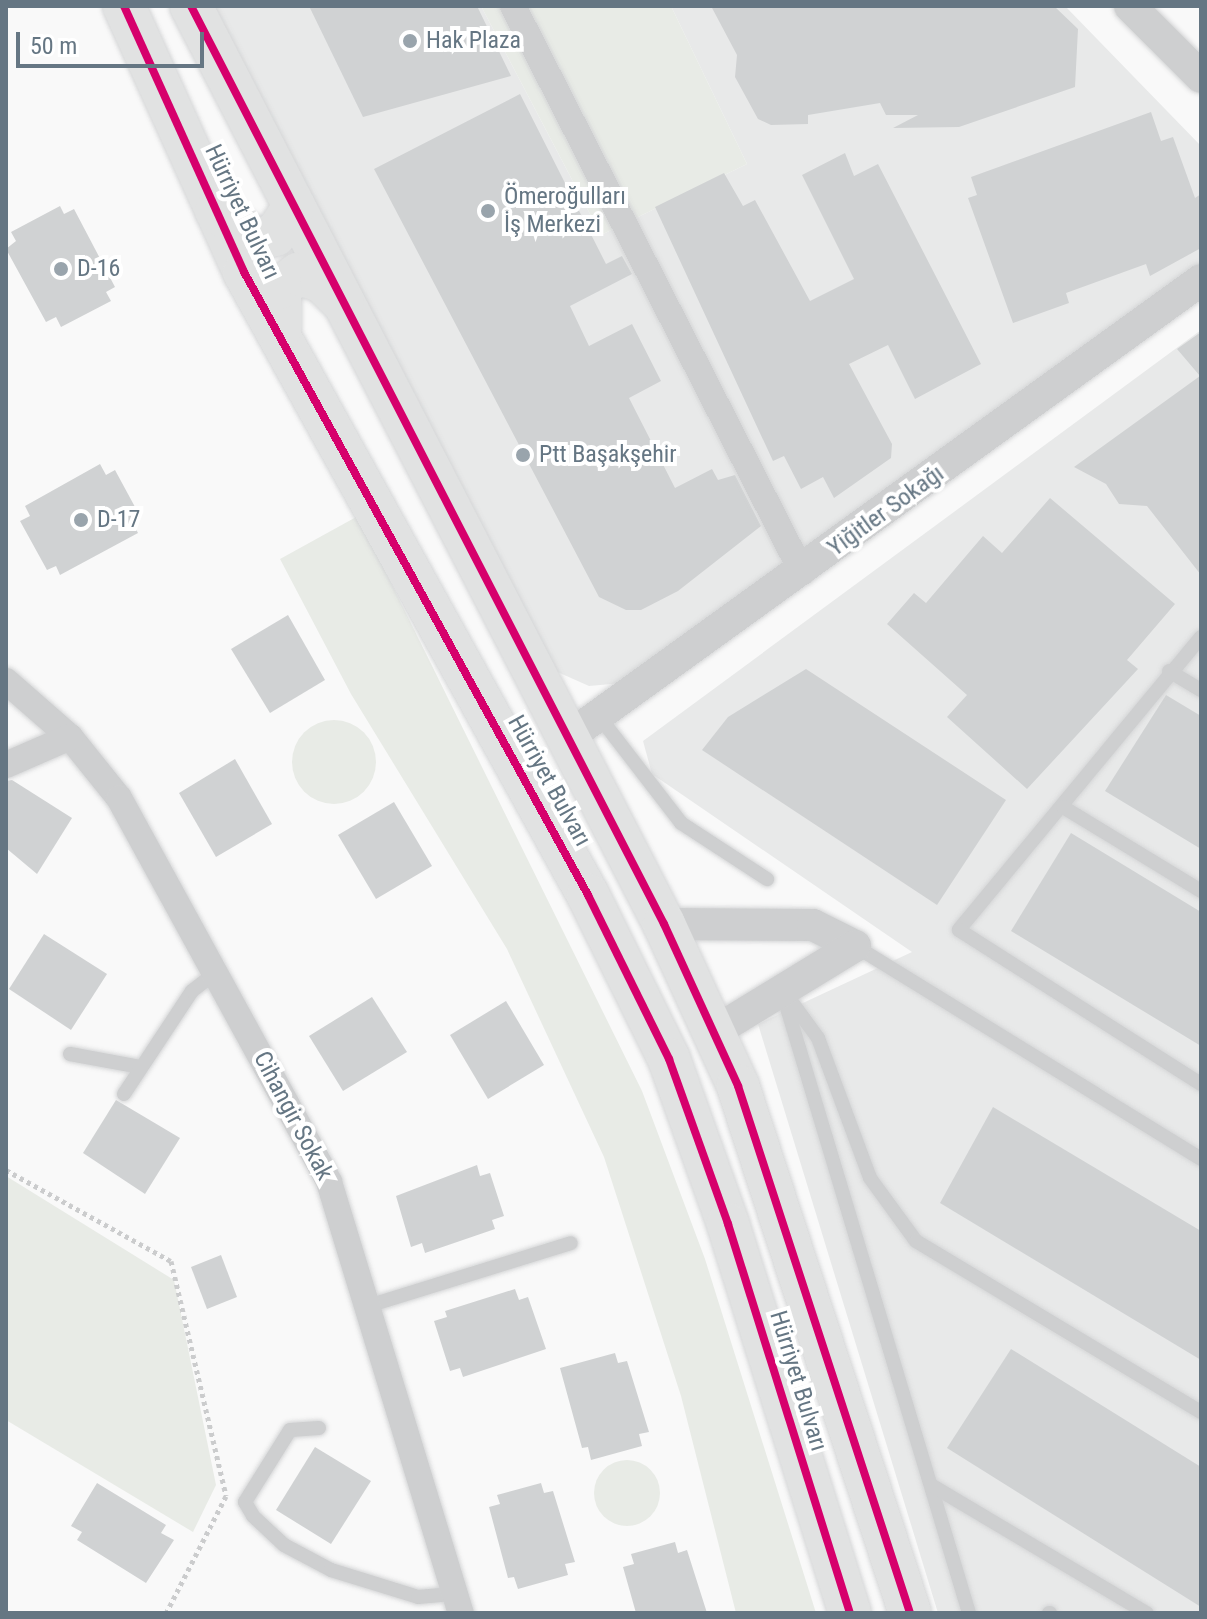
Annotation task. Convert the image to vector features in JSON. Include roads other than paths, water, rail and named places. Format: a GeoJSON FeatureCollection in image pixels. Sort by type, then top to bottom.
{"type":"FeatureCollection","features":[{"type":"Feature","properties":{"kind":"main road","name":"Hürriyet Bulvarı"},"geometry":{"type":"LineString","coordinates":[[124,6],[212,207],[588,895],[669,1059],[728,1224],[850,1613]]}},
{"type":"Feature","properties":{"kind":"main road","name":"Hürriyet Bulvarı"},"geometry":{"type":"LineString","coordinates":[[191,6],[344,302],[584,729],[664,924],[714,1032],[792,1238],[910,1613]]}},
{"type":"Feature","properties":{"kind":"main road"},"geometry":{"type":"LineString","coordinates":[[212,207],[234,230],[255,240],[275,235],[294,207]]}},
{"type":"Feature","properties":{"kind":"main road"},"geometry":{"type":"LineString","coordinates":[[280,330],[280,288],[298,274],[321,281],[344,302]]}},
{"type":"Feature","properties":{"kind":"street"},"geometry":{"type":"LineString","coordinates":[[513,6],[802,572]]}},
{"type":"Feature","properties":{"kind":"street"},"geometry":{"type":"LineString","coordinates":[[1130,6],[1201,77]]}},
{"type":"Feature","properties":{"kind":"street","name":"Yiğitler Sokağı"},"geometry":{"type":"LineString","coordinates":[[584,729],[1201,280]]}},
{"type":"Feature","properties":{"kind":"street","name":"Cihangir Sokak"},"geometry":{"type":"LineString","coordinates":[[6,681],[70,737],[119,798],[329,1182],[371,1305],[458,1604]]}},
{"type":"Feature","properties":{"kind":"street"},"geometry":{"type":"LineString","coordinates":[[6,765],[70,737]]}},
{"type":"Feature","properties":{"kind":"street"},"geometry":{"type":"LineString","coordinates":[[664,924],[813,925],[855,946]]}},
{"type":"Feature","properties":{"kind":"street"},"geometry":{"type":"LineString","coordinates":[[714,1032],[781,987],[855,946]]}},
{"type":"Feature","properties":{"kind":"lane"},"geometry":{"type":"LineString","coordinates":[[1201,637],[1169,671],[1063,807],[959,930],[1201,1084]]}},
{"type":"Feature","properties":{"kind":"lane"},"geometry":{"type":"LineString","coordinates":[[1169,671],[1201,690]]}},
{"type":"Feature","properties":{"kind":"lane"},"geometry":{"type":"LineString","coordinates":[[584,729],[681,823],[767,879]]}},
{"type":"Feature","properties":{"kind":"lane"},"geometry":{"type":"LineString","coordinates":[[1063,807],[1201,891]]}},
{"type":"Feature","properties":{"kind":"lane"},"geometry":{"type":"LineString","coordinates":[[855,946],[1201,1159]]}},
{"type":"Feature","properties":{"kind":"lane"},"geometry":{"type":"LineString","coordinates":[[124,1094],[192,991],[215,973]]}},
{"type":"Feature","properties":{"kind":"lane"},"geometry":{"type":"LineString","coordinates":[[781,987],[818,1038],[870,1178],[916,1241],[1201,1412]]}},
{"type":"Feature","properties":{"kind":"lane"},"geometry":{"type":"LineString","coordinates":[[781,987],[969,1613]]}},
{"type":"Feature","properties":{"kind":"lane"},"geometry":{"type":"LineString","coordinates":[[70,1054],[140,1067]]}},
{"type":"Feature","properties":{"kind":"lane"},"geometry":{"type":"LineString","coordinates":[[371,1305],[571,1243]]}},
{"type":"Feature","properties":{"kind":"lane"},"geometry":{"type":"LineString","coordinates":[[319,1428],[290,1430],[245,1502],[253,1516],[284,1545],[331,1570],[418,1597],[458,1604]]}},
{"type":"Feature","properties":{"kind":"lane"},"geometry":{"type":"LineString","coordinates":[[931,1485],[1147,1613]]}},
{"type":"Feature","properties":{"kind":"place","name":"Hak Plaza"},"geometry":{"type":"Point","coordinates":[410,41]}},
{"type":"Feature","properties":{"kind":"place","name":"Ömeroğulları İş Merkezi"},"geometry":{"type":"Point","coordinates":[488,211]}},
{"type":"Feature","properties":{"kind":"place","name":"D-16"},"geometry":{"type":"Point","coordinates":[61,269]}},
{"type":"Feature","properties":{"kind":"place","name":"Ptt Başakşehir"},"geometry":{"type":"Point","coordinates":[523,455]}},
{"type":"Feature","properties":{"kind":"place","name":"D-17"},"geometry":{"type":"Point","coordinates":[81,520]}}]}
